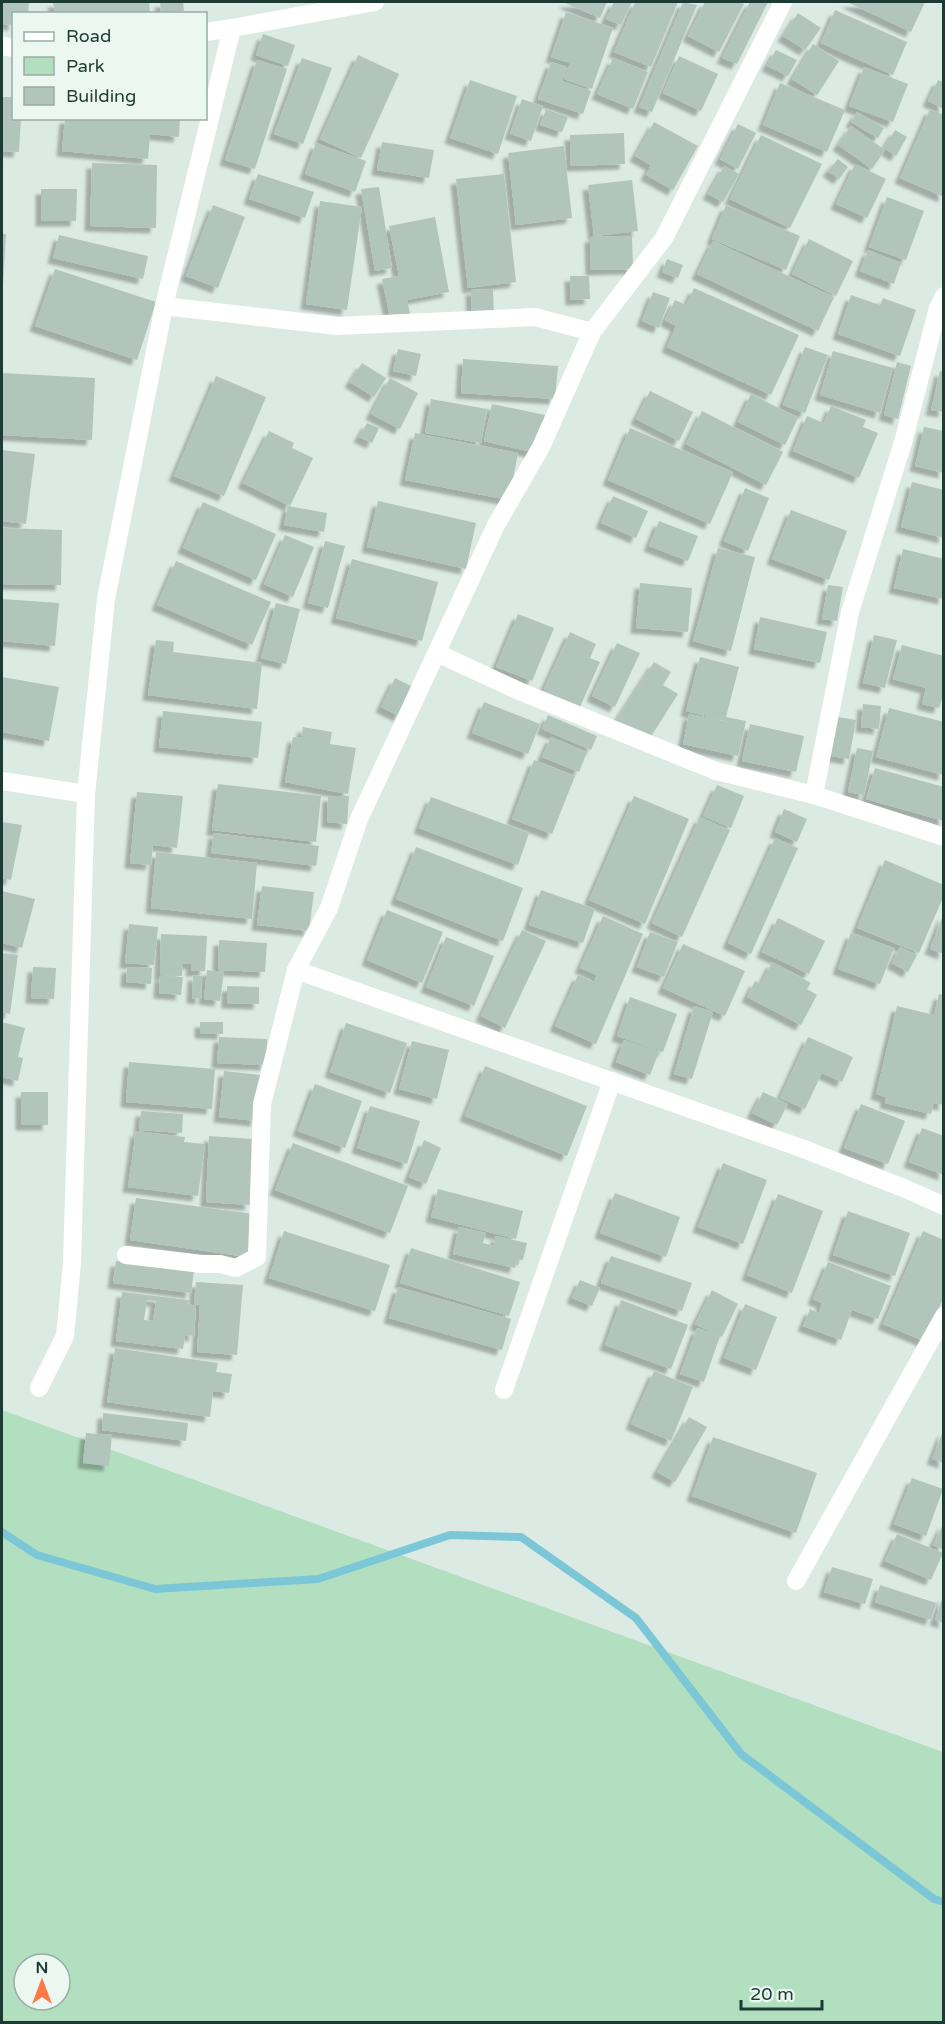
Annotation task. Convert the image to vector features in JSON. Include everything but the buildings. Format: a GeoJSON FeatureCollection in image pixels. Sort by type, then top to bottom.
{"type":"FeatureCollection","features":[{"type":"Feature","properties":{"kind":"street"},"geometry":{"type":"LineString","coordinates":[[207,32],[375,2]]}},
{"type":"Feature","properties":{"kind":"street"},"geometry":{"type":"LineString","coordinates":[[126,1255],[220,1264],[236,1268],[256,1257],[262,1104],[296,970],[329,908],[359,819],[496,525],[541,447],[592,332],[664,238],[783,2]]}},
{"type":"Feature","properties":{"kind":"street"},"geometry":{"type":"LineString","coordinates":[[39,1388],[65,1336],[72,1263],[86,794],[106,599],[164,306],[231,28]]}},
{"type":"Feature","properties":{"kind":"street"},"geometry":{"type":"LineString","coordinates":[[814,795],[850,612],[904,439],[938,308],[944,296]]}},
{"type":"Feature","properties":{"kind":"street"},"geometry":{"type":"LineString","coordinates":[[164,306],[337,326],[535,317],[592,332]]}},
{"type":"Feature","properties":{"kind":"street"},"geometry":{"type":"LineString","coordinates":[[437,653],[519,691],[716,771],[814,795],[944,837]]}},
{"type":"Feature","properties":{"kind":"street"},"geometry":{"type":"LineString","coordinates":[[2,781],[86,794]]}},
{"type":"Feature","properties":{"kind":"street"},"geometry":{"type":"LineString","coordinates":[[296,970],[801,1148],[944,1206]]}},
{"type":"Feature","properties":{"kind":"street"},"geometry":{"type":"LineString","coordinates":[[504,1390],[612,1081]]}},
{"type":"Feature","properties":{"kind":"street"},"geometry":{"type":"LineString","coordinates":[[796,1581],[944,1316]]}},
{"type":"Feature","properties":{"kind":"green space"},"geometry":{"type":"Polygon","coordinates":[[[2,1410],[943,1752],[943,2022],[2,2022],[2,1410]]]}},
{"type":"Feature","properties":{"kind":"waterway"},"geometry":{"type":"LineString","coordinates":[[2,1532],[37,1555],[155,1589],[318,1579],[450,1535],[521,1537],[636,1618],[741,1754],[934,1899],[944,1902]]}}]}
